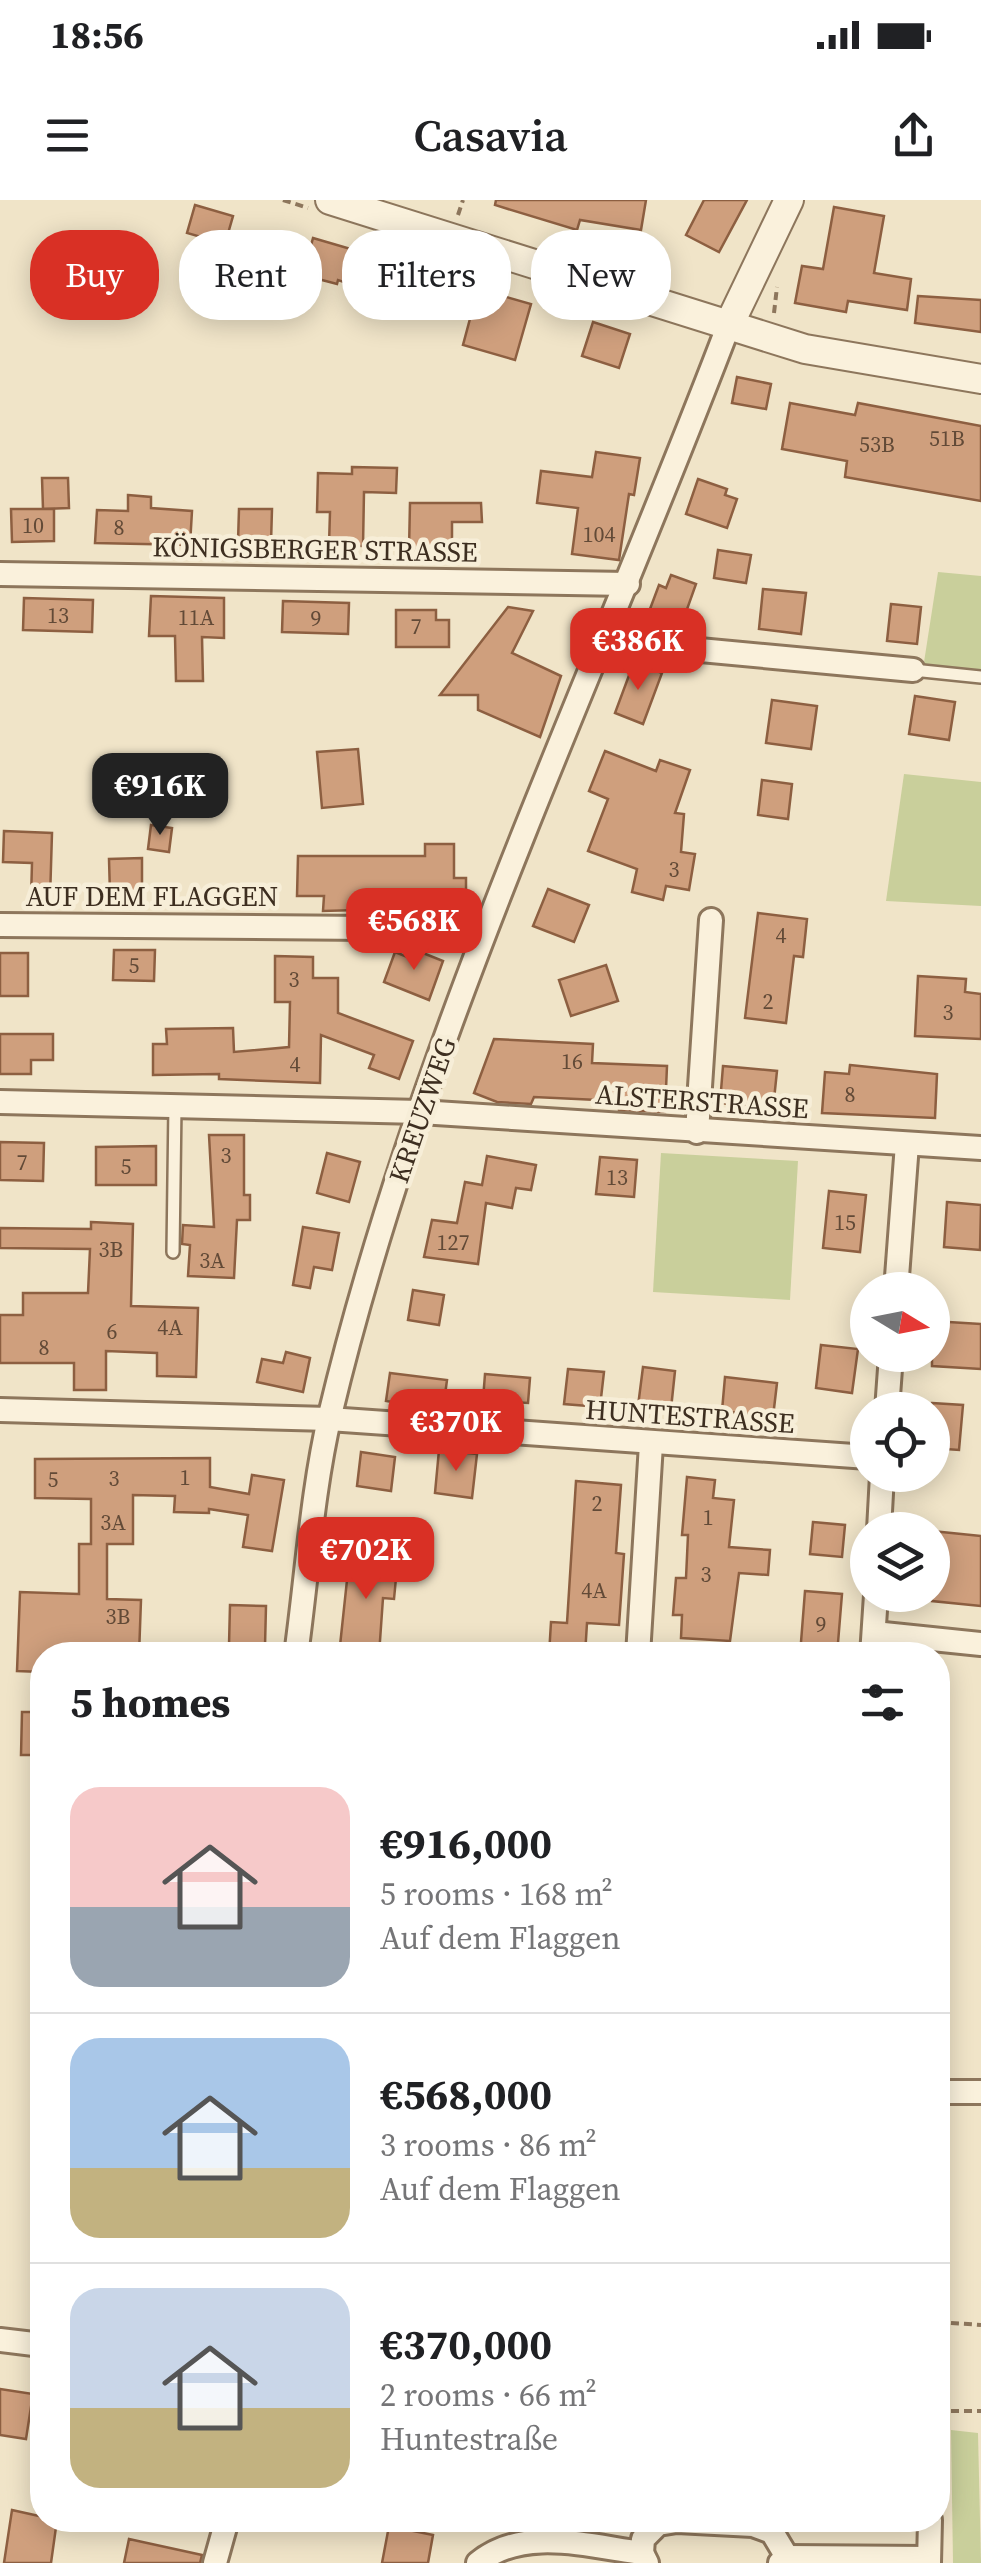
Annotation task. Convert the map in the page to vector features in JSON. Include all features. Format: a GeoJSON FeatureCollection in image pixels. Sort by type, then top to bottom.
{"type":"FeatureCollection","features":[{"type":"Feature","properties":{"kind":"street"},"geometry":{"type":"LineString","coordinates":[[330,200],[805,349],[981,379]]}},
{"type":"Feature","properties":{"kind":"street","name":"KREUZWEG"},"geometry":{"type":"LineString","coordinates":[[298,1642],[329,1418],[372,1259],[420,1112],[484,929],[628,584],[728,326],[789,200]]}},
{"type":"Feature","properties":{"kind":"street","name":"KÖNIGSBERGER STRASSE"},"geometry":{"type":"LineString","coordinates":[[0,574],[628,584]]}},
{"type":"Feature","properties":{"kind":"street"},"geometry":{"type":"LineString","coordinates":[[604,641],[912,670]]}},
{"type":"Feature","properties":{"kind":"street"},"geometry":{"type":"LineString","coordinates":[[698,1132],[712,920]]}},
{"type":"Feature","properties":{"kind":"street","name":"AUF DEM FLAGGEN"},"geometry":{"type":"LineString","coordinates":[[0,925],[484,929]]}},
{"type":"Feature","properties":{"kind":"street","name":"ALSTERSTRASSE"},"geometry":{"type":"LineString","coordinates":[[0,1102],[420,1112],[981,1148]]}},
{"type":"Feature","properties":{"kind":"street"},"geometry":{"type":"LineString","coordinates":[[897,1272],[907,1144]]}},
{"type":"Feature","properties":{"kind":"street","name":"HUNTESTRASSE"},"geometry":{"type":"LineString","coordinates":[[0,1410],[329,1418],[850,1456]]}},
{"type":"Feature","properties":{"kind":"street"},"geometry":{"type":"LineString","coordinates":[[639,1642],[651,1444]]}},
{"type":"Feature","properties":{"kind":"street"},"geometry":{"type":"LineString","coordinates":[[873,1642],[875,1612]]}},
{"type":"Feature","properties":{"kind":"street"},"geometry":{"type":"LineString","coordinates":[[950,1647],[981,1644]]}},
{"type":"Feature","properties":{"kind":"street"},"geometry":{"type":"LineString","coordinates":[[950,2092],[981,2092]]}},
{"type":"Feature","properties":{"kind":"street"},"geometry":{"type":"LineString","coordinates":[[0,2340],[30,2344]]}},
{"type":"Feature","properties":{"kind":"street"},"geometry":{"type":"LineString","coordinates":[[215,2563],[224,2532]]}},
{"type":"Feature","properties":{"kind":"street"},"geometry":{"type":"LineString","coordinates":[[478,2563],[514,2542],[541,2540],[644,2558],[643,2539],[650,2532]]}},
{"type":"Feature","properties":{"kind":"street"},"geometry":{"type":"LineString","coordinates":[[772,2532],[784,2560],[929,2560],[930,2532]]}},
{"type":"Feature","properties":{"kind":"lane"},"geometry":{"type":"LineString","coordinates":[[912,670],[981,677]]}},
{"type":"Feature","properties":{"kind":"lane"},"geometry":{"type":"LineString","coordinates":[[173,1252],[175,1105]]}},
{"type":"Feature","properties":{"kind":"path"},"geometry":{"type":"LineString","coordinates":[[950,2323],[981,2325]]}},
{"type":"Feature","properties":{"kind":"path"},"geometry":{"type":"LineString","coordinates":[[950,2411],[981,2411]]}},
{"type":"Feature","properties":{"kind":"green space"},"geometry":{"type":"Polygon","coordinates":[[[938,572],[981,576],[981,681],[922,675],[938,572]]]}},
{"type":"Feature","properties":{"kind":"green space"},"geometry":{"type":"Polygon","coordinates":[[[904,774],[981,782],[981,906],[886,901],[904,774]]]}},
{"type":"Feature","properties":{"kind":"green space"},"geometry":{"type":"Polygon","coordinates":[[[661,1153],[798,1161],[790,1300],[653,1292],[661,1153]]]}},
{"type":"Feature","properties":{"kind":"green space"},"geometry":{"type":"Polygon","coordinates":[[[951,2430],[978,2433],[981,2563],[953,2563],[951,2430]]]}},
{"type":"Feature","properties":{"kind":"building"},"geometry":{"type":"Polygon","coordinates":[[[496,200],[646,200],[641,230],[580,220],[577,230],[495,205],[496,200]]]}},
{"type":"Feature","properties":{"kind":"building"},"geometry":{"type":"Polygon","coordinates":[[[704,200],[747,200],[719,252],[686,235],[704,200]]]}},
{"type":"Feature","properties":{"kind":"building"},"geometry":{"type":"Polygon","coordinates":[[[195,205],[233,216],[229,230],[188,230],[195,205]]]}},
{"type":"Feature","properties":{"kind":"building"},"geometry":{"type":"Polygon","coordinates":[[[834,207],[884,216],[874,273],[911,279],[907,310],[848,301],[846,312],[795,303],[802,266],[823,269],[834,207]]]}},
{"type":"Feature","properties":{"kind":"building"},"geometry":{"type":"Polygon","coordinates":[[[322,241],[342,246],[342,281],[338,280],[337,284],[322,280],[322,241]]]}},
{"type":"Feature","properties":{"kind":"building"},"geometry":{"type":"Polygon","coordinates":[[[918,296],[981,300],[981,332],[915,323],[918,296]]]}},
{"type":"Feature","properties":{"kind":"building"},"geometry":{"type":"Polygon","coordinates":[[[511,298],[531,304],[515,360],[463,345],[470,320],[511,320],[511,298]]]}},
{"type":"Feature","properties":{"kind":"building"},"geometry":{"type":"Polygon","coordinates":[[[593,322],[630,334],[619,368],[582,356],[593,322]]]}},
{"type":"Feature","properties":{"kind":"building"},"geometry":{"type":"Polygon","coordinates":[[[737,377],[771,384],[766,409],[732,403],[737,377]]]}},
{"type":"Feature","properties":{"kind":"building"},"geometry":{"type":"Polygon","coordinates":[[[790,403],[855,415],[858,403],[981,426],[981,501],[845,477],[847,461],[782,449],[790,403]]]}},
{"type":"Feature","properties":{"kind":"building"},"geometry":{"type":"Polygon","coordinates":[[[596,452],[640,458],[634,495],[629,494],[619,560],[572,554],[578,508],[537,503],[541,471],[592,477],[596,452]]]}},
{"type":"Feature","properties":{"kind":"building"},"geometry":{"type":"Polygon","coordinates":[[[352,467],[397,468],[396,493],[364,492],[363,546],[329,545],[330,512],[317,512],[318,473],[352,474],[352,467]]]}},
{"type":"Feature","properties":{"kind":"building"},"geometry":{"type":"Polygon","coordinates":[[[42,478],[68,478],[69,508],[43,509],[42,478]]]}},
{"type":"Feature","properties":{"kind":"building"},"geometry":{"type":"Polygon","coordinates":[[[698,479],[727,489],[725,495],[737,499],[727,528],[686,514],[698,479]]]}},
{"type":"Feature","properties":{"kind":"building"},"geometry":{"type":"Polygon","coordinates":[[[128,495],[151,497],[151,508],[192,511],[190,545],[95,543],[97,510],[128,511],[128,495]]]}},
{"type":"Feature","properties":{"kind":"building"},"geometry":{"type":"Polygon","coordinates":[[[410,503],[481,503],[482,522],[452,522],[452,550],[409,550],[410,503]]]}},
{"type":"Feature","properties":{"kind":"building"},"geometry":{"type":"Polygon","coordinates":[[[11,509],[54,509],[54,541],[12,542],[11,509]]]}},
{"type":"Feature","properties":{"kind":"building"},"geometry":{"type":"Polygon","coordinates":[[[239,509],[272,509],[271,543],[238,542],[239,509]]]}},
{"type":"Feature","properties":{"kind":"building"},"geometry":{"type":"Polygon","coordinates":[[[718,550],[751,555],[746,583],[714,578],[718,550]]]}},
{"type":"Feature","properties":{"kind":"building"},"geometry":{"type":"Polygon","coordinates":[[[671,575],[696,584],[680,629],[647,617],[659,585],[666,588],[671,575]]]}},
{"type":"Feature","properties":{"kind":"building"},"geometry":{"type":"Polygon","coordinates":[[[763,589],[806,593],[801,634],[759,629],[763,589]]]}},
{"type":"Feature","properties":{"kind":"building"},"geometry":{"type":"Polygon","coordinates":[[[151,596],[224,598],[224,638],[202,637],[203,681],[176,681],[175,636],[149,636],[151,596]]]}},
{"type":"Feature","properties":{"kind":"building"},"geometry":{"type":"Polygon","coordinates":[[[24,598],[93,600],[92,632],[23,630],[24,598]]]}},
{"type":"Feature","properties":{"kind":"building"},"geometry":{"type":"Polygon","coordinates":[[[283,601],[349,603],[348,634],[282,632],[283,601]]]}},
{"type":"Feature","properties":{"kind":"building"},"geometry":{"type":"Polygon","coordinates":[[[891,604],[921,607],[917,644],[887,641],[891,604]]]}},
{"type":"Feature","properties":{"kind":"building"},"geometry":{"type":"Polygon","coordinates":[[[508,607],[533,611],[512,653],[561,676],[540,737],[478,710],[478,695],[440,695],[508,607]]]}},
{"type":"Feature","properties":{"kind":"building"},"geometry":{"type":"Polygon","coordinates":[[[396,610],[436,610],[436,620],[449,620],[449,647],[396,647],[396,610]]]}},
{"type":"Feature","properties":{"kind":"building"},"geometry":{"type":"Polygon","coordinates":[[[634,662],[662,673],[643,724],[615,713],[634,662]]]}},
{"type":"Feature","properties":{"kind":"building"},"geometry":{"type":"Polygon","coordinates":[[[915,696],[955,702],[949,740],[909,734],[915,696]]]}},
{"type":"Feature","properties":{"kind":"building"},"geometry":{"type":"Polygon","coordinates":[[[772,700],[817,706],[811,749],[766,743],[772,700]]]}},
{"type":"Feature","properties":{"kind":"building"},"geometry":{"type":"Polygon","coordinates":[[[358,749],[363,804],[322,808],[317,752],[358,749]]]}},
{"type":"Feature","properties":{"kind":"building"},"geometry":{"type":"Polygon","coordinates":[[[605,751],[656,771],[660,760],[690,770],[675,813],[684,814],[681,852],[695,854],[689,890],[666,886],[663,900],[632,892],[637,869],[588,851],[608,799],[589,791],[605,751]]]}},
{"type":"Feature","properties":{"kind":"building"},"geometry":{"type":"Polygon","coordinates":[[[762,780],[792,784],[788,819],[758,815],[762,780]]]}},
{"type":"Feature","properties":{"kind":"building"},"geometry":{"type":"Polygon","coordinates":[[[151,825],[172,828],[169,852],[148,849],[151,825]]]}},
{"type":"Feature","properties":{"kind":"building"},"geometry":{"type":"Polygon","coordinates":[[[4,831],[52,833],[50,899],[31,899],[32,863],[3,862],[4,831]]]}},
{"type":"Feature","properties":{"kind":"building"},"geometry":{"type":"Polygon","coordinates":[[[425,844],[454,844],[454,878],[466,878],[466,907],[323,911],[324,896],[297,896],[298,856],[425,856],[425,844]]]}},
{"type":"Feature","properties":{"kind":"building"},"geometry":{"type":"Polygon","coordinates":[[[142,858],[142,894],[110,894],[109,859],[142,858]]]}},
{"type":"Feature","properties":{"kind":"building"},"geometry":{"type":"Polygon","coordinates":[[[548,889],[589,905],[574,942],[533,926],[548,889]]]}},
{"type":"Feature","properties":{"kind":"building"},"geometry":{"type":"Polygon","coordinates":[[[758,913],[807,919],[803,957],[794,956],[786,1023],[745,1018],[758,913]]]}},
{"type":"Feature","properties":{"kind":"building"},"geometry":{"type":"Polygon","coordinates":[[[413,949],[443,961],[429,1000],[384,982],[395,952],[410,958],[413,949]]]}},
{"type":"Feature","properties":{"kind":"building"},"geometry":{"type":"Polygon","coordinates":[[[114,950],[155,950],[154,981],[113,980],[114,950]]]}},
{"type":"Feature","properties":{"kind":"building"},"geometry":{"type":"Polygon","coordinates":[[[0,953],[28,953],[28,996],[0,996],[0,953]]]}},
{"type":"Feature","properties":{"kind":"building"},"geometry":{"type":"Polygon","coordinates":[[[275,956],[313,957],[313,978],[338,978],[338,1013],[413,1041],[399,1079],[369,1068],[374,1055],[321,1035],[320,1083],[219,1079],[219,1074],[153,1075],[153,1044],[167,1044],[166,1029],[233,1028],[234,1052],[289,1047],[290,1002],[275,1002],[275,956]]]}},
{"type":"Feature","properties":{"kind":"building"},"geometry":{"type":"Polygon","coordinates":[[[606,965],[618,1001],[571,1016],[559,980],[606,965]]]}},
{"type":"Feature","properties":{"kind":"building"},"geometry":{"type":"Polygon","coordinates":[[[918,976],[966,979],[965,992],[981,994],[981,1039],[915,1036],[918,976]]]}},
{"type":"Feature","properties":{"kind":"building"},"geometry":{"type":"Polygon","coordinates":[[[0,1034],[53,1034],[53,1060],[31,1060],[31,1074],[0,1074],[0,1034]]]}},
{"type":"Feature","properties":{"kind":"building"},"geometry":{"type":"Polygon","coordinates":[[[494,1039],[593,1044],[592,1063],[667,1066],[665,1112],[619,1110],[619,1101],[534,1097],[531,1104],[497,1102],[474,1093],[494,1039]]]}},
{"type":"Feature","properties":{"kind":"building"},"geometry":{"type":"Polygon","coordinates":[[[850,1065],[937,1074],[935,1118],[822,1113],[825,1072],[849,1074],[850,1065]]]}},
{"type":"Feature","properties":{"kind":"building"},"geometry":{"type":"Polygon","coordinates":[[[723,1066],[777,1071],[773,1109],[720,1103],[723,1066]]]}},
{"type":"Feature","properties":{"kind":"building"},"geometry":{"type":"Polygon","coordinates":[[[209,1135],[244,1135],[244,1195],[250,1195],[250,1220],[237,1220],[234,1278],[188,1276],[190,1245],[182,1244],[183,1225],[214,1227],[209,1135]]]}},
{"type":"Feature","properties":{"kind":"building"},"geometry":{"type":"Polygon","coordinates":[[[0,1142],[44,1143],[43,1181],[0,1180],[0,1142]]]}},
{"type":"Feature","properties":{"kind":"building"},"geometry":{"type":"Polygon","coordinates":[[[156,1146],[156,1185],[96,1185],[96,1147],[156,1146]]]}},
{"type":"Feature","properties":{"kind":"building"},"geometry":{"type":"Polygon","coordinates":[[[327,1153],[360,1162],[349,1202],[317,1193],[327,1153]]]}},
{"type":"Feature","properties":{"kind":"building"},"geometry":{"type":"Polygon","coordinates":[[[487,1156],[536,1165],[531,1190],[516,1188],[512,1208],[486,1203],[478,1264],[424,1257],[432,1220],[457,1223],[465,1182],[482,1185],[487,1156]]]}},
{"type":"Feature","properties":{"kind":"building"},"geometry":{"type":"Polygon","coordinates":[[[600,1157],[637,1160],[634,1197],[596,1194],[600,1157]]]}},
{"type":"Feature","properties":{"kind":"building"},"geometry":{"type":"Polygon","coordinates":[[[829,1191],[866,1195],[860,1252],[823,1248],[829,1191]]]}},
{"type":"Feature","properties":{"kind":"building"},"geometry":{"type":"Polygon","coordinates":[[[947,1202],[981,1205],[980,1250],[944,1247],[947,1202]]]}},
{"type":"Feature","properties":{"kind":"building"},"geometry":{"type":"Polygon","coordinates":[[[91,1222],[133,1224],[131,1306],[198,1308],[196,1377],[157,1376],[157,1353],[106,1351],[106,1390],[74,1390],[74,1363],[0,1363],[0,1315],[23,1315],[23,1293],[88,1293],[90,1249],[0,1248],[0,1228],[91,1229],[91,1222]]]}},
{"type":"Feature","properties":{"kind":"building"},"geometry":{"type":"Polygon","coordinates":[[[303,1227],[339,1233],[332,1270],[314,1267],[310,1288],[293,1285],[303,1227]]]}},
{"type":"Feature","properties":{"kind":"building"},"geometry":{"type":"Polygon","coordinates":[[[413,1290],[444,1295],[439,1325],[408,1320],[413,1290]]]}},
{"type":"Feature","properties":{"kind":"building"},"geometry":{"type":"Polygon","coordinates":[[[950,1322],[981,1324],[981,1369],[950,1367],[950,1322]]]}},
{"type":"Feature","properties":{"kind":"building"},"geometry":{"type":"Polygon","coordinates":[[[821,1345],[850,1348],[850,1372],[855,1372],[852,1392],[816,1388],[821,1345]]]}},
{"type":"Feature","properties":{"kind":"building"},"geometry":{"type":"Polygon","coordinates":[[[286,1352],[310,1358],[303,1392],[257,1382],[262,1359],[283,1363],[286,1352]]]}},
{"type":"Feature","properties":{"kind":"building"},"geometry":{"type":"Polygon","coordinates":[[[643,1367],[675,1371],[671,1409],[638,1406],[643,1367]]]}},
{"type":"Feature","properties":{"kind":"building"},"geometry":{"type":"Polygon","coordinates":[[[568,1369],[604,1372],[600,1407],[564,1404],[568,1369]]]}},
{"type":"Feature","properties":{"kind":"building"},"geometry":{"type":"Polygon","coordinates":[[[390,1373],[447,1380],[443,1410],[386,1401],[390,1373]]]}},
{"type":"Feature","properties":{"kind":"building"},"geometry":{"type":"Polygon","coordinates":[[[485,1374],[530,1378],[528,1403],[483,1400],[485,1374]]]}},
{"type":"Feature","properties":{"kind":"building"},"geometry":{"type":"Polygon","coordinates":[[[725,1377],[777,1383],[773,1417],[722,1411],[725,1377]]]}},
{"type":"Feature","properties":{"kind":"building"},"geometry":{"type":"Polygon","coordinates":[[[950,1404],[963,1405],[959,1450],[950,1449],[950,1404]]]}},
{"type":"Feature","properties":{"kind":"building"},"geometry":{"type":"Polygon","coordinates":[[[439,1450],[477,1454],[472,1498],[435,1493],[439,1450]]]}},
{"type":"Feature","properties":{"kind":"building"},"geometry":{"type":"Polygon","coordinates":[[[361,1452],[395,1457],[391,1491],[357,1486],[361,1452]]]}},
{"type":"Feature","properties":{"kind":"building"},"geometry":{"type":"Polygon","coordinates":[[[210,1458],[210,1487],[249,1494],[252,1475],[284,1480],[272,1551],[243,1547],[248,1515],[209,1509],[209,1513],[174,1512],[175,1496],[133,1495],[133,1544],[107,1544],[107,1599],[141,1600],[139,1642],[30,1642],[30,1672],[17,1671],[20,1592],[79,1594],[79,1544],[91,1544],[91,1499],[35,1498],[35,1459],[210,1458]]]}},
{"type":"Feature","properties":{"kind":"building"},"geometry":{"type":"Polygon","coordinates":[[[687,1477],[715,1480],[713,1498],[734,1500],[729,1547],[770,1550],[768,1575],[739,1573],[730,1641],[681,1638],[682,1615],[673,1615],[676,1578],[686,1578],[688,1535],[682,1535],[687,1477]]]}},
{"type":"Feature","properties":{"kind":"building"},"geometry":{"type":"Polygon","coordinates":[[[576,1481],[621,1485],[616,1553],[624,1554],[619,1625],[587,1623],[586,1642],[550,1642],[551,1622],[567,1623],[576,1481]]]}},
{"type":"Feature","properties":{"kind":"building"},"geometry":{"type":"Polygon","coordinates":[[[813,1522],[845,1525],[842,1557],[810,1554],[813,1522]]]}},
{"type":"Feature","properties":{"kind":"building"},"geometry":{"type":"Polygon","coordinates":[[[950,1533],[981,1536],[981,1606],[950,1603],[950,1533]]]}},
{"type":"Feature","properties":{"kind":"building"},"geometry":{"type":"Polygon","coordinates":[[[350,1552],[398,1557],[394,1599],[383,1598],[380,1642],[340,1642],[350,1552]]]}},
{"type":"Feature","properties":{"kind":"building"},"geometry":{"type":"Polygon","coordinates":[[[805,1591],[842,1594],[838,1642],[801,1642],[805,1591]]]}},
{"type":"Feature","properties":{"kind":"building"},"geometry":{"type":"Polygon","coordinates":[[[230,1605],[266,1606],[265,1642],[229,1642],[230,1605]]]}},
{"type":"Feature","properties":{"kind":"building"},"geometry":{"type":"Polygon","coordinates":[[[22,1712],[30,1712],[30,1755],[21,1755],[22,1712]]]}},
{"type":"Feature","properties":{"kind":"building"},"geometry":{"type":"Polygon","coordinates":[[[0,2389],[30,2394],[26,2439],[0,2435],[0,2389]]]}},
{"type":"Feature","properties":{"kind":"building"},"geometry":{"type":"Polygon","coordinates":[[[12,2510],[30,2514],[30,2532],[55,2532],[51,2563],[4,2563],[12,2510]]]}},
{"type":"Feature","properties":{"kind":"building"},"geometry":{"type":"Polygon","coordinates":[[[388,2532],[433,2535],[428,2563],[382,2563],[388,2532]]]}},
{"type":"Feature","properties":{"kind":"building"},"geometry":{"type":"Polygon","coordinates":[[[129,2539],[202,2555],[200,2563],[124,2563],[129,2539]]]}}]}
